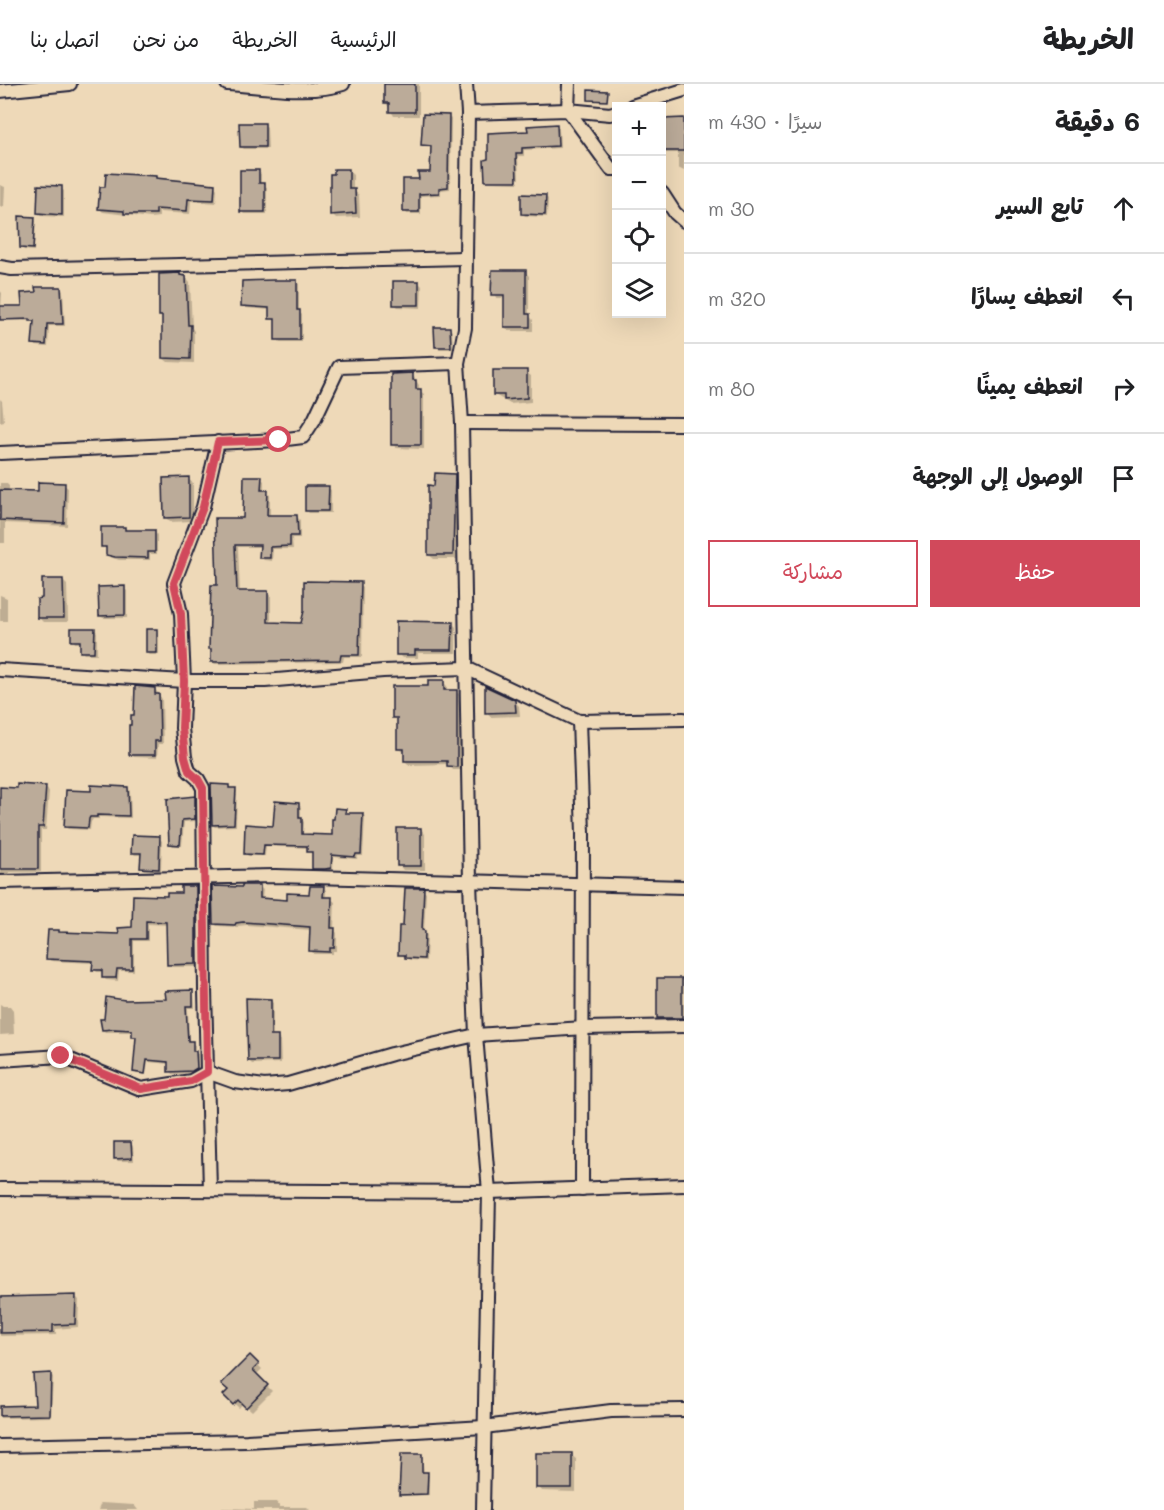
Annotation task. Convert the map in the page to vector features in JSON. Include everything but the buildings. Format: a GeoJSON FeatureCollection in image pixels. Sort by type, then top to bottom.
{"type":"FeatureCollection","features":[{"type":"Feature","properties":{"kind":"street"},"geometry":{"type":"LineString","coordinates":[[0,91],[70,84]]}},
{"type":"Feature","properties":{"kind":"street"},"geometry":{"type":"LineString","coordinates":[[227,84],[322,88],[342,84]]}},
{"type":"Feature","properties":{"kind":"street"},"geometry":{"type":"LineString","coordinates":[[466,84],[468,113],[465,328],[458,363],[462,423],[470,882],[476,1035],[489,1192],[483,1510]]}},
{"type":"Feature","properties":{"kind":"street"},"geometry":{"type":"LineString","coordinates":[[569,84],[568,110],[612,169]]}},
{"type":"Feature","properties":{"kind":"street"},"geometry":{"type":"LineString","coordinates":[[645,102],[684,90]]}},
{"type":"Feature","properties":{"kind":"street"},"geometry":{"type":"LineString","coordinates":[[468,113],[568,110],[612,113]]}},
{"type":"Feature","properties":{"kind":"street"},"geometry":{"type":"LineString","coordinates":[[666,199],[675,213],[684,221]]}},
{"type":"Feature","properties":{"kind":"street"},"geometry":{"type":"LineString","coordinates":[[0,267],[12,269],[465,258]]}},
{"type":"Feature","properties":{"kind":"street"},"geometry":{"type":"LineString","coordinates":[[0,453],[303,437],[314,420],[339,367],[458,363]]}},
{"type":"Feature","properties":{"kind":"street"},"geometry":{"type":"LineString","coordinates":[[462,423],[684,424]]}},
{"type":"Feature","properties":{"kind":"street"},"geometry":{"type":"LineString","coordinates":[[210,1190],[203,788],[198,779],[189,771],[185,757],[182,728],[184,681],[181,614],[174,583],[203,507],[218,442]]}},
{"type":"Feature","properties":{"kind":"street"},"geometry":{"type":"LineString","coordinates":[[0,670],[184,681],[265,681],[383,671],[466,668],[579,721],[684,719]]}},
{"type":"Feature","properties":{"kind":"street"},"geometry":{"type":"LineString","coordinates":[[579,721],[584,1028],[582,1189]]}},
{"type":"Feature","properties":{"kind":"street"},"geometry":{"type":"LineString","coordinates":[[0,882],[275,876],[684,887]]}},
{"type":"Feature","properties":{"kind":"street"},"geometry":{"type":"LineString","coordinates":[[0,1060],[61,1056],[141,1089],[191,1081],[207,1072],[235,1082],[264,1086],[288,1084],[392,1054],[476,1035],[584,1028],[684,1026]]}},
{"type":"Feature","properties":{"kind":"street"},"geometry":{"type":"LineString","coordinates":[[0,1189],[489,1192],[684,1185]]}},
{"type":"Feature","properties":{"kind":"street"},"geometry":{"type":"LineString","coordinates":[[0,1446],[247,1441],[484,1427],[611,1412],[684,1410]]}},
{"type":"Feature","properties":{"kind":"route"},"geometry":{"type":"LineString","coordinates":[[61,1056],[141,1089],[191,1081],[207,1072],[203,788],[198,779],[189,771],[185,757],[182,728],[184,681],[181,614],[174,583],[203,507],[218,442],[279,440]]}}]}
